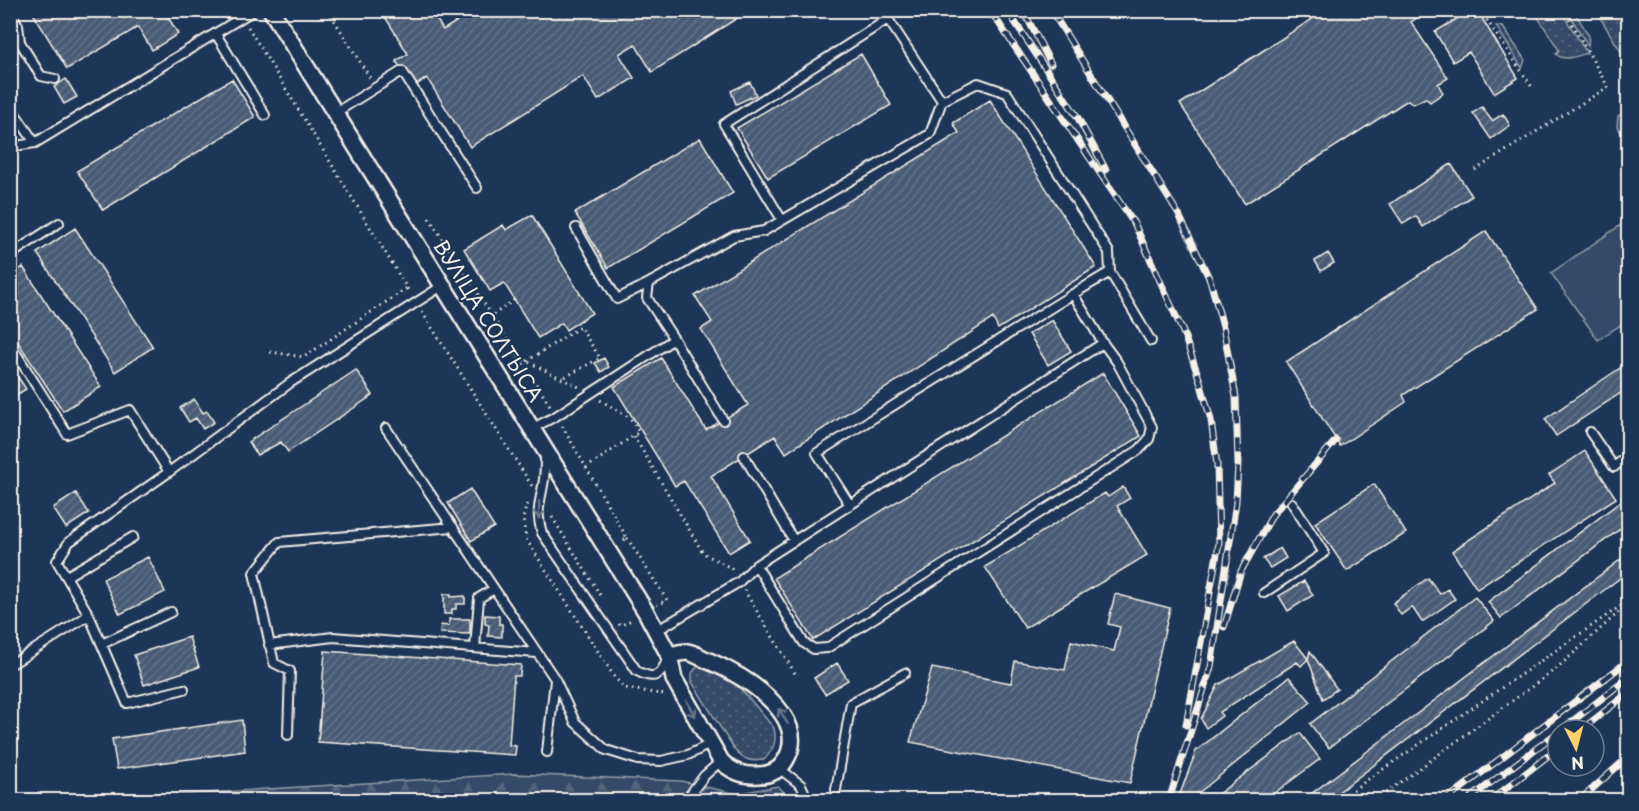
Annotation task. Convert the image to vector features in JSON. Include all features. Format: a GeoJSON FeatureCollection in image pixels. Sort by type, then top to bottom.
{"type":"FeatureCollection","features":[{"type":"Feature","properties":{"kind":"street","name":"ВУЛІЦА СОЛТЫСА"},"geometry":{"type":"LineString","coordinates":[[271,10],[646,612],[669,655],[674,679],[721,761],[729,769],[745,776],[762,775],[780,769]]}},
{"type":"Feature","properties":{"kind":"street"},"geometry":{"type":"LineString","coordinates":[[669,655],[689,652],[731,670],[780,709],[788,723],[792,743],[788,757],[780,769]]}},
{"type":"Feature","properties":{"kind":"lane"},"geometry":{"type":"LineString","coordinates":[[10,148],[35,143],[254,10]]}},
{"type":"Feature","properties":{"kind":"lane"},"geometry":{"type":"LineString","coordinates":[[10,12],[18,25],[20,42],[41,76],[55,79]]}},
{"type":"Feature","properties":{"kind":"lane"},"geometry":{"type":"LineString","coordinates":[[782,220],[724,124],[888,19],[942,101]]}},
{"type":"Feature","properties":{"kind":"lane"},"geometry":{"type":"LineString","coordinates":[[216,34],[265,115]]}},
{"type":"Feature","properties":{"kind":"lane"},"geometry":{"type":"LineString","coordinates":[[335,112],[402,71],[477,188]]}},
{"type":"Feature","properties":{"kind":"lane"},"geometry":{"type":"LineString","coordinates":[[576,228],[617,299],[734,236],[764,231],[930,134],[942,101],[978,83],[1007,93],[1109,252],[1110,272],[1151,341]]}},
{"type":"Feature","properties":{"kind":"lane"},"geometry":{"type":"LineString","coordinates":[[10,106],[35,143]]}},
{"type":"Feature","properties":{"kind":"lane"},"geometry":{"type":"LineString","coordinates":[[10,255],[59,223]]}},
{"type":"Feature","properties":{"kind":"lane"},"geometry":{"type":"LineString","coordinates":[[850,505],[817,453],[1110,272]]}},
{"type":"Feature","properties":{"kind":"lane"},"geometry":{"type":"LineString","coordinates":[[649,283],[647,298],[723,420]]}},
{"type":"Feature","properties":{"kind":"lane"},"geometry":{"type":"LineString","coordinates":[[184,689],[127,703],[89,615],[57,561],[69,542],[290,383],[442,286]]}},
{"type":"Feature","properties":{"kind":"lane"},"geometry":{"type":"LineString","coordinates":[[756,565],[804,643],[814,649],[827,648],[1139,450],[1149,439],[1152,427],[1117,362],[1072,294]]}},
{"type":"Feature","properties":{"kind":"lane"},"geometry":{"type":"LineString","coordinates":[[531,429],[556,416],[674,339]]}},
{"type":"Feature","properties":{"kind":"lane"},"geometry":{"type":"LineString","coordinates":[[656,631],[739,582],[756,565],[1103,343]]}},
{"type":"Feature","properties":{"kind":"lane"},"geometry":{"type":"LineString","coordinates":[[10,344],[67,434],[130,410],[169,472]]}},
{"type":"Feature","properties":{"kind":"lane"},"geometry":{"type":"LineString","coordinates":[[386,428],[555,679],[575,722],[606,750],[638,760],[661,761],[688,755],[710,744]]}},
{"type":"Feature","properties":{"kind":"lane"},"geometry":{"type":"LineString","coordinates":[[1590,432],[1614,467],[1629,456]]}},
{"type":"Feature","properties":{"kind":"lane"},"geometry":{"type":"LineString","coordinates":[[545,452],[538,520],[542,533],[638,671],[646,676],[657,676],[663,671],[669,655]]}},
{"type":"Feature","properties":{"kind":"lane"},"geometry":{"type":"LineString","coordinates":[[744,456],[794,541]]}},
{"type":"Feature","properties":{"kind":"lane"},"geometry":{"type":"LineString","coordinates":[[1264,593],[1324,553],[1292,503]]}},
{"type":"Feature","properties":{"kind":"lane"},"geometry":{"type":"LineString","coordinates":[[288,735],[290,671],[274,663],[254,573],[279,542],[453,527]]}},
{"type":"Feature","properties":{"kind":"lane"},"geometry":{"type":"LineString","coordinates":[[67,576],[133,537]]}},
{"type":"Feature","properties":{"kind":"lane"},"geometry":{"type":"LineString","coordinates":[[474,648],[479,598],[494,589]]}},
{"type":"Feature","properties":{"kind":"lane"},"geometry":{"type":"LineString","coordinates":[[102,644],[171,612]]}},
{"type":"Feature","properties":{"kind":"lane"},"geometry":{"type":"LineString","coordinates":[[10,665],[89,615]]}},
{"type":"Feature","properties":{"kind":"lane"},"geometry":{"type":"LineString","coordinates":[[269,645],[333,637],[537,653]]}},
{"type":"Feature","properties":{"kind":"lane"},"geometry":{"type":"LineString","coordinates":[[836,790],[851,703],[905,673]]}},
{"type":"Feature","properties":{"kind":"lane"},"geometry":{"type":"LineString","coordinates":[[547,752],[555,679]]}},
{"type":"Feature","properties":{"kind":"lane"},"geometry":{"type":"LineString","coordinates":[[686,801],[704,776],[721,761]]}},
{"type":"Feature","properties":{"kind":"lane"},"geometry":{"type":"LineString","coordinates":[[780,769],[801,784],[808,801]]}},
{"type":"Feature","properties":{"kind":"path"},"geometry":{"type":"LineString","coordinates":[[328,10],[376,87]]}},
{"type":"Feature","properties":{"kind":"path"},"geometry":{"type":"LineString","coordinates":[[1480,10],[1532,87]]}},
{"type":"Feature","properties":{"kind":"path"},"geometry":{"type":"LineString","coordinates":[[1475,170],[1608,87],[1564,10]]}},
{"type":"Feature","properties":{"kind":"path"},"geometry":{"type":"LineString","coordinates":[[242,18],[407,288],[608,606]]}},
{"type":"Feature","properties":{"kind":"path"},"geometry":{"type":"LineString","coordinates":[[429,218],[492,316]]}},
{"type":"Feature","properties":{"kind":"path"},"geometry":{"type":"LineString","coordinates":[[270,352],[304,357],[407,288]]}},
{"type":"Feature","properties":{"kind":"path"},"geometry":{"type":"LineString","coordinates":[[527,361],[580,327],[600,358],[563,378]]}},
{"type":"Feature","properties":{"kind":"path"},"geometry":{"type":"LineString","coordinates":[[634,436],[703,553],[730,568],[796,675]]}},
{"type":"Feature","properties":{"kind":"path"},"geometry":{"type":"LineString","coordinates":[[627,538],[667,600],[646,612]]}},
{"type":"Feature","properties":{"kind":"path"},"geometry":{"type":"LineString","coordinates":[[1338,801],[1381,769],[1629,603]]}},
{"type":"Feature","properties":{"kind":"path"},"geometry":{"type":"LineString","coordinates":[[1377,801],[1556,669],[1629,603]]}},
{"type":"Feature","properties":{"kind":"path"},"geometry":{"type":"LineString","coordinates":[[614,616],[620,626]]}},
{"type":"Feature","properties":{"kind":"green space"},"geometry":{"type":"Polygon","coordinates":[[[1534,11],[1561,11],[1587,53],[1567,58],[1556,54],[1559,50],[1534,11]]]}},
{"type":"Feature","properties":{"kind":"green space"},"geometry":{"type":"Polygon","coordinates":[[[1567,11],[1574,11],[1589,36],[1588,46],[1567,11]]]}},
{"type":"Feature","properties":{"kind":"green space"},"geometry":{"type":"Polygon","coordinates":[[[1596,11],[1628,11],[1628,63],[1596,11]]]}},
{"type":"Feature","properties":{"kind":"green space"},"geometry":{"type":"Polygon","coordinates":[[[1496,26],[1503,27],[1525,60],[1522,68],[1496,26]]]}},
{"type":"Feature","properties":{"kind":"green space"},"geometry":{"type":"Polygon","coordinates":[[[1628,111],[1628,143],[1617,126],[1618,116],[1628,111]]]}},
{"type":"Feature","properties":{"kind":"green space"},"geometry":{"type":"Polygon","coordinates":[[[1628,220],[1628,320],[1598,340],[1551,273],[1628,220]]]}},
{"type":"Feature","properties":{"kind":"green space"},"geometry":{"type":"Polygon","coordinates":[[[697,667],[709,668],[731,680],[774,728],[774,745],[765,759],[748,760],[734,749],[692,682],[692,673],[697,667]]]}},
{"type":"Feature","properties":{"kind":"green space"},"geometry":{"type":"Polygon","coordinates":[[[514,774],[681,781],[736,794],[778,786],[792,800],[90,800],[514,774]]]}},
{"type":"Feature","properties":{"kind":"building"},"geometry":{"type":"Polygon","coordinates":[[[31,10],[164,10],[178,34],[152,50],[138,27],[67,69],[31,10]]]}},
{"type":"Feature","properties":{"kind":"building"},"geometry":{"type":"Polygon","coordinates":[[[381,10],[431,10],[443,30],[475,10],[750,10],[652,72],[635,44],[619,54],[634,78],[598,100],[583,76],[470,147],[427,78],[413,87],[396,61],[408,54],[381,10]]]}},
{"type":"Feature","properties":{"kind":"building"},"geometry":{"type":"Polygon","coordinates":[[[1326,10],[1429,10],[1411,22],[1448,78],[1438,84],[1443,93],[1430,102],[1426,98],[1413,104],[1408,100],[1245,204],[1180,104],[1326,10]]]}},
{"type":"Feature","properties":{"kind":"building"},"geometry":{"type":"Polygon","coordinates":[[[1471,10],[1477,10],[1518,78],[1494,93],[1469,52],[1453,62],[1435,32],[1471,10]]]}},
{"type":"Feature","properties":{"kind":"building"},"geometry":{"type":"Polygon","coordinates":[[[861,54],[891,105],[768,178],[737,128],[861,54]]]}},
{"type":"Feature","properties":{"kind":"building"},"geometry":{"type":"Polygon","coordinates":[[[66,79],[77,97],[64,104],[54,87],[66,79]]]}},
{"type":"Feature","properties":{"kind":"building"},"geometry":{"type":"Polygon","coordinates":[[[232,79],[255,117],[103,210],[77,171],[232,79]]]}},
{"type":"Feature","properties":{"kind":"building"},"geometry":{"type":"Polygon","coordinates":[[[750,82],[756,95],[736,104],[731,91],[750,82]]]}},
{"type":"Feature","properties":{"kind":"building"},"geometry":{"type":"Polygon","coordinates":[[[990,100],[1096,267],[998,329],[993,318],[786,453],[775,436],[711,476],[750,540],[729,553],[684,481],[675,486],[614,387],[661,358],[706,430],[748,405],[701,329],[712,322],[695,296],[959,133],[953,123],[990,100]]]}},
{"type":"Feature","properties":{"kind":"building"},"geometry":{"type":"Polygon","coordinates":[[[1482,107],[1492,121],[1503,114],[1510,125],[1491,139],[1473,113],[1482,107]]]}},
{"type":"Feature","properties":{"kind":"building"},"geometry":{"type":"Polygon","coordinates":[[[700,138],[733,193],[608,268],[575,213],[700,138]]]}},
{"type":"Feature","properties":{"kind":"building"},"geometry":{"type":"Polygon","coordinates":[[[1451,164],[1472,196],[1423,227],[1416,216],[1403,224],[1390,204],[1451,164]]]}},
{"type":"Feature","properties":{"kind":"building"},"geometry":{"type":"Polygon","coordinates":[[[532,215],[592,313],[566,330],[562,323],[538,338],[504,283],[490,291],[464,249],[503,225],[506,230],[532,215]]]}},
{"type":"Feature","properties":{"kind":"building"},"geometry":{"type":"Polygon","coordinates":[[[75,228],[153,347],[115,372],[37,253],[75,228]]]}},
{"type":"Feature","properties":{"kind":"building"},"geometry":{"type":"Polygon","coordinates":[[[1486,231],[1538,309],[1403,395],[1406,402],[1340,446],[1286,362],[1486,231]]]}},
{"type":"Feature","properties":{"kind":"building"},"geometry":{"type":"Polygon","coordinates":[[[1328,253],[1334,263],[1321,271],[1315,261],[1328,253]]]}},
{"type":"Feature","properties":{"kind":"building"},"geometry":{"type":"Polygon","coordinates":[[[23,267],[101,387],[63,411],[10,330],[10,276],[23,267]]]}},
{"type":"Feature","properties":{"kind":"building"},"geometry":{"type":"Polygon","coordinates":[[[1052,320],[1071,351],[1048,365],[1029,334],[1052,320]]]}},
{"type":"Feature","properties":{"kind":"building"},"geometry":{"type":"Polygon","coordinates":[[[604,358],[609,367],[601,372],[595,363],[604,358]]]}},
{"type":"Feature","properties":{"kind":"building"},"geometry":{"type":"Polygon","coordinates":[[[1626,364],[1628,388],[1556,436],[1545,419],[1626,364]]]}},
{"type":"Feature","properties":{"kind":"building"},"geometry":{"type":"Polygon","coordinates":[[[10,365],[26,389],[10,399],[10,365]]]}},
{"type":"Feature","properties":{"kind":"building"},"geometry":{"type":"Polygon","coordinates":[[[356,370],[373,395],[288,452],[281,442],[257,455],[248,442],[356,370]]]}},
{"type":"Feature","properties":{"kind":"building"},"geometry":{"type":"Polygon","coordinates":[[[1103,373],[1141,436],[813,640],[774,578],[1103,373]]]}},
{"type":"Feature","properties":{"kind":"building"},"geometry":{"type":"Polygon","coordinates":[[[194,399],[203,413],[207,411],[214,422],[203,429],[196,418],[189,422],[180,408],[194,399]]]}},
{"type":"Feature","properties":{"kind":"building"},"geometry":{"type":"Polygon","coordinates":[[[1585,451],[1616,498],[1477,589],[1452,551],[1555,483],[1549,475],[1585,451]]]}},
{"type":"Feature","properties":{"kind":"building"},"geometry":{"type":"Polygon","coordinates":[[[1374,484],[1406,533],[1347,571],[1315,523],[1374,484]]]}},
{"type":"Feature","properties":{"kind":"building"},"geometry":{"type":"Polygon","coordinates":[[[1123,487],[1130,498],[1117,506],[1147,555],[1025,628],[985,567],[1105,493],[1108,497],[1123,487]]]}},
{"type":"Feature","properties":{"kind":"building"},"geometry":{"type":"Polygon","coordinates":[[[470,489],[494,527],[471,541],[448,503],[470,489]]]}},
{"type":"Feature","properties":{"kind":"building"},"geometry":{"type":"Polygon","coordinates":[[[76,493],[89,513],[66,528],[53,508],[76,493]]]}},
{"type":"Feature","properties":{"kind":"building"},"geometry":{"type":"Polygon","coordinates":[[[1628,496],[1628,523],[1501,618],[1488,602],[1628,496]]]}},
{"type":"Feature","properties":{"kind":"building"},"geometry":{"type":"Polygon","coordinates":[[[1280,548],[1286,558],[1270,568],[1263,559],[1280,548]]]}},
{"type":"Feature","properties":{"kind":"building"},"geometry":{"type":"Polygon","coordinates":[[[1628,554],[1628,572],[1328,800],[1303,800],[1628,554]]]}},
{"type":"Feature","properties":{"kind":"building"},"geometry":{"type":"Polygon","coordinates":[[[148,557],[165,592],[120,614],[103,579],[148,557]]]}},
{"type":"Feature","properties":{"kind":"building"},"geometry":{"type":"Polygon","coordinates":[[[1428,578],[1440,594],[1448,589],[1455,599],[1422,622],[1412,607],[1401,615],[1393,603],[1428,578]]]}},
{"type":"Feature","properties":{"kind":"building"},"geometry":{"type":"Polygon","coordinates":[[[1304,581],[1313,595],[1288,611],[1279,596],[1304,581]]]}},
{"type":"Feature","properties":{"kind":"building"},"geometry":{"type":"Polygon","coordinates":[[[444,594],[451,594],[451,597],[465,596],[465,604],[456,604],[456,609],[452,609],[452,614],[444,614],[444,594]]]}},
{"type":"Feature","properties":{"kind":"building"},"geometry":{"type":"Polygon","coordinates":[[[1115,594],[1170,608],[1130,783],[910,742],[932,668],[1011,683],[1015,661],[1065,670],[1071,641],[1114,651],[1120,627],[1108,624],[1115,594]]]}},
{"type":"Feature","properties":{"kind":"building"},"geometry":{"type":"Polygon","coordinates":[[[1475,597],[1494,621],[1329,748],[1310,724],[1475,597]]]}},
{"type":"Feature","properties":{"kind":"building"},"geometry":{"type":"Polygon","coordinates":[[[485,615],[499,616],[499,624],[502,624],[502,637],[488,636],[489,625],[485,624],[485,615]]]}},
{"type":"Feature","properties":{"kind":"building"},"geometry":{"type":"Polygon","coordinates":[[[449,619],[470,619],[470,634],[440,633],[441,625],[449,626],[449,619]]]}},
{"type":"Feature","properties":{"kind":"building"},"geometry":{"type":"Polygon","coordinates":[[[189,637],[199,667],[144,685],[134,655],[189,637]]]}},
{"type":"Feature","properties":{"kind":"building"},"geometry":{"type":"Polygon","coordinates":[[[1294,641],[1308,659],[1301,666],[1297,662],[1220,712],[1222,716],[1206,728],[1201,719],[1218,685],[1294,641]]]}},
{"type":"Feature","properties":{"kind":"building"},"geometry":{"type":"Polygon","coordinates":[[[325,651],[521,665],[520,676],[514,676],[509,745],[516,746],[515,755],[318,742],[325,651]]]}},
{"type":"Feature","properties":{"kind":"building"},"geometry":{"type":"Polygon","coordinates":[[[1310,651],[1337,689],[1323,699],[1308,659],[1310,651]]]}},
{"type":"Feature","properties":{"kind":"building"},"geometry":{"type":"Polygon","coordinates":[[[837,663],[848,680],[825,694],[814,678],[837,663]]]}},
{"type":"Feature","properties":{"kind":"building"},"geometry":{"type":"Polygon","coordinates":[[[1289,677],[1311,702],[1191,799],[1180,794],[1196,751],[1289,677]]]}},
{"type":"Feature","properties":{"kind":"building"},"geometry":{"type":"Polygon","coordinates":[[[242,720],[245,751],[117,769],[112,739],[242,720]]]}},
{"type":"Feature","properties":{"kind":"building"},"geometry":{"type":"Polygon","coordinates":[[[1300,733],[1320,759],[1265,800],[1210,800],[1300,733]]]}},
{"type":"Feature","properties":{"kind":"railway"},"geometry":{"type":"LineString","coordinates":[[990,10],[1135,225],[1183,332],[1211,420],[1217,465],[1219,543],[1186,725]]}},
{"type":"Feature","properties":{"kind":"railway"},"geometry":{"type":"LineString","coordinates":[[1007,10],[1078,118],[1106,170]]}},
{"type":"Feature","properties":{"kind":"railway"},"geometry":{"type":"LineString","coordinates":[[1023,10],[1051,64]]}},
{"type":"Feature","properties":{"kind":"railway"},"geometry":{"type":"LineString","coordinates":[[1051,10],[1179,215],[1210,280],[1223,327],[1236,397],[1238,464],[1236,502],[1211,667],[1169,800]]}},
{"type":"Feature","properties":{"kind":"railway"},"geometry":{"type":"LineString","coordinates":[[1224,627],[1241,571],[1273,514],[1336,440]]}},
{"type":"Feature","properties":{"kind":"railway"},"geometry":{"type":"LineString","coordinates":[[1446,800],[1628,661]]}},
{"type":"Feature","properties":{"kind":"railway"},"geometry":{"type":"LineString","coordinates":[[1576,718],[1628,678]]}},
{"type":"Feature","properties":{"kind":"railway"},"geometry":{"type":"LineString","coordinates":[[1596,718],[1628,693]]}},
{"type":"Feature","properties":{"kind":"railway"},"geometry":{"type":"LineString","coordinates":[[1468,800],[1546,741]]}},
{"type":"Feature","properties":{"kind":"railway"},"geometry":{"type":"LineString","coordinates":[[1491,800],[1546,757]]}},
{"type":"Feature","properties":{"kind":"railway"},"geometry":{"type":"LineString","coordinates":[[1580,800],[1628,757]]}},
{"type":"Feature","properties":{"kind":"railway"},"geometry":{"type":"LineString","coordinates":[[1620,800],[1628,789]]}}]}
